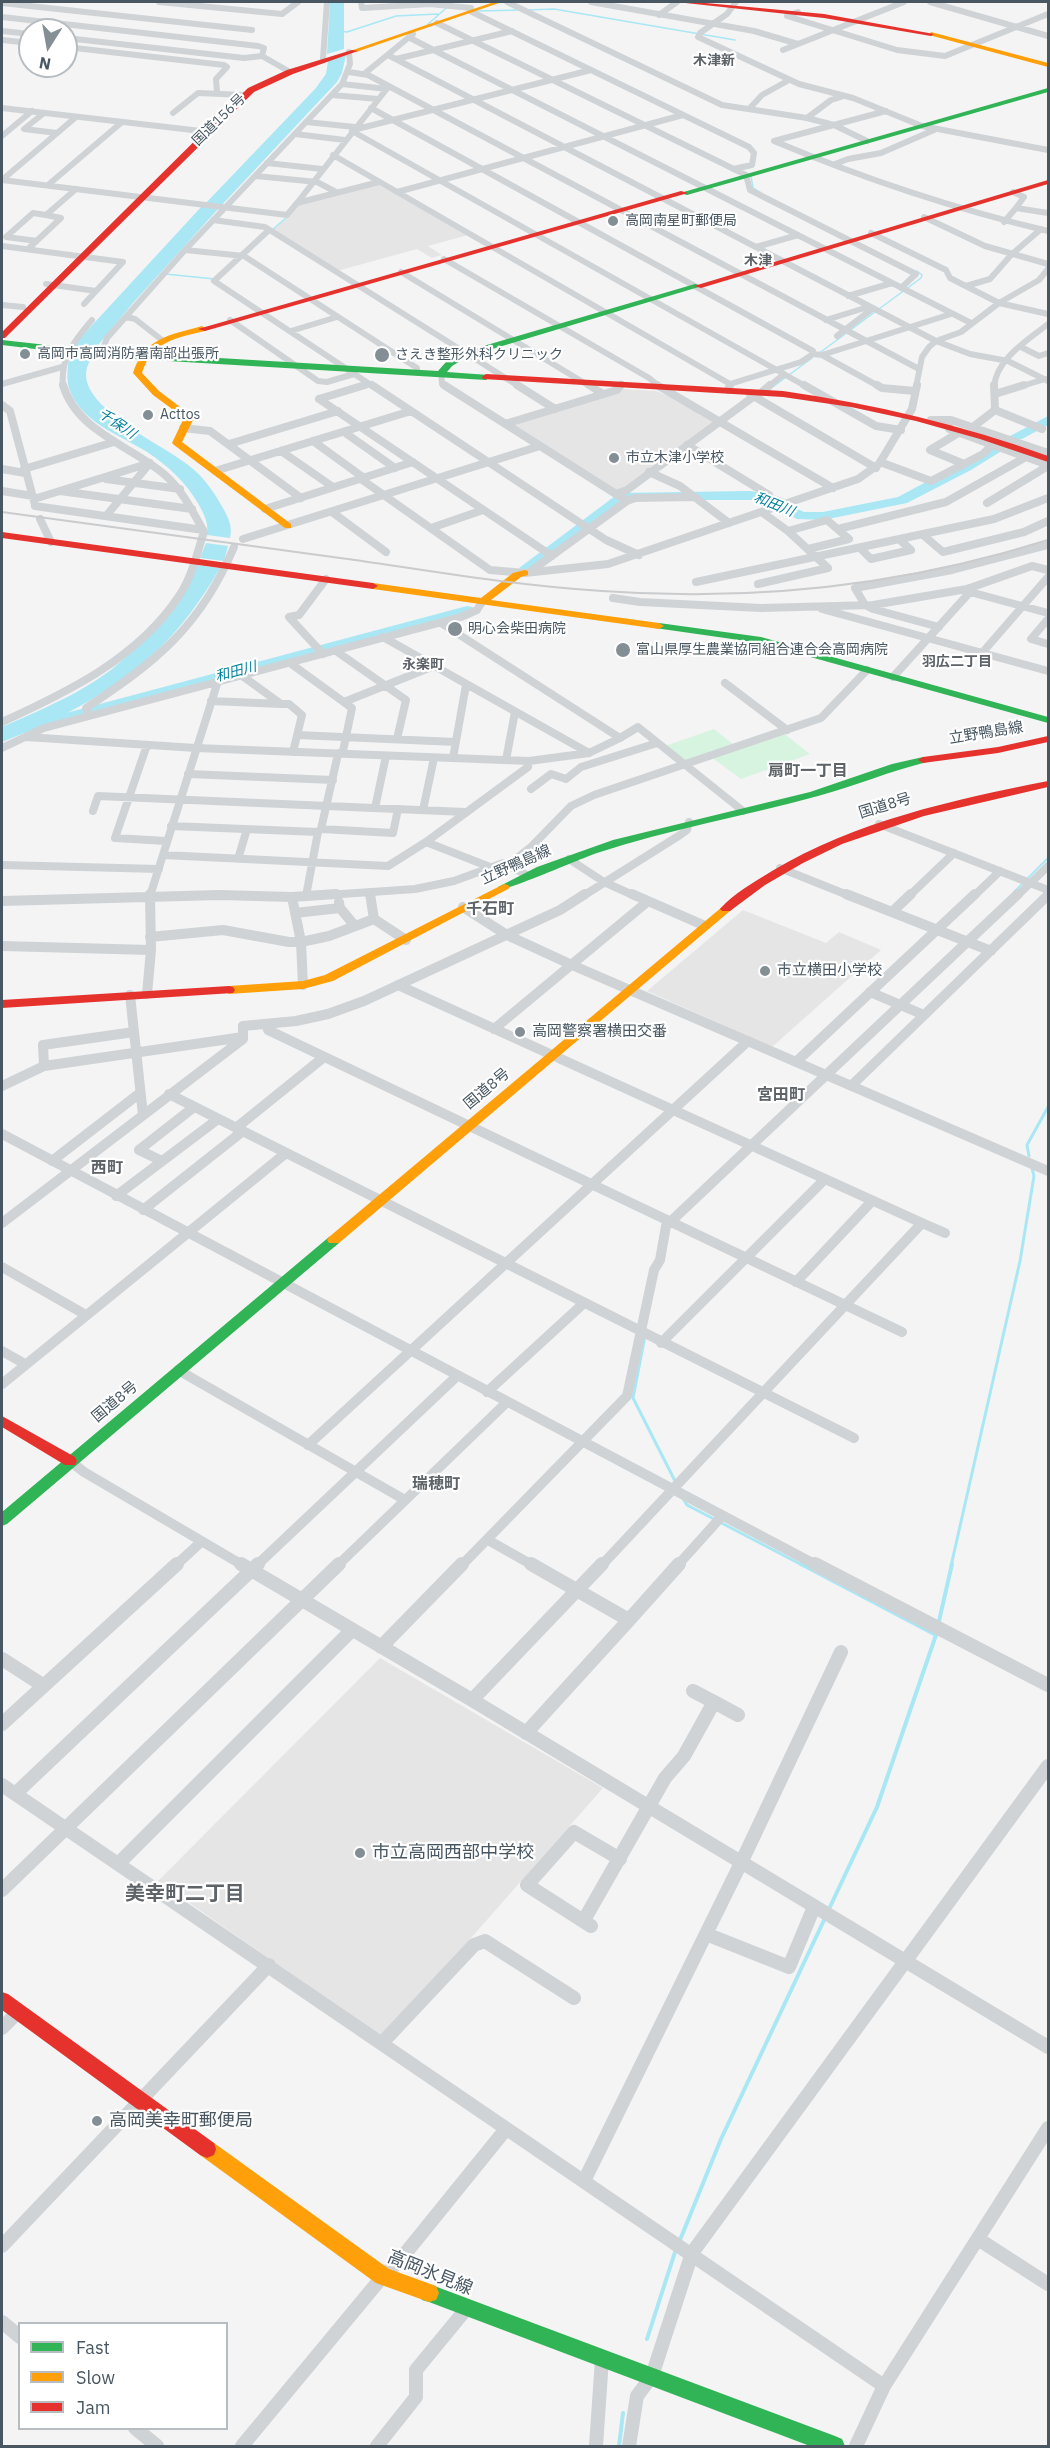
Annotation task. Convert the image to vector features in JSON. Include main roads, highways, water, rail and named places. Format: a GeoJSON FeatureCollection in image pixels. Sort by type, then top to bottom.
{"type":"FeatureCollection","features":[{"type":"Feature","properties":{"kind":"main road","name":"国道156号"},"geometry":{"type":"LineString","coordinates":[[138,196],[201,131],[256,83],[326,58],[414,33],[490,2]]}},
{"type":"Feature","properties":{"kind":"main road","name":"国道156号"},"geometry":{"type":"LineString","coordinates":[[348,52],[499,2]]}},
{"type":"Feature","properties":{"kind":"main road"},"geometry":{"type":"LineString","coordinates":[[678,2],[734,4],[857,20],[975,44],[1048,65]]}},
{"type":"Feature","properties":{"kind":"main road"},"geometry":{"type":"LineString","coordinates":[[288,526],[177,442],[188,416],[156,393],[138,373],[143,357],[150,346],[162,340],[230,320],[703,187],[739,172],[812,157],[864,142],[905,135],[1048,90]]}},
{"type":"Feature","properties":{"kind":"main road","name":"国道156号"},"geometry":{"type":"LineString","coordinates":[[2,336],[49,285],[241,95]]}},
{"type":"Feature","properties":{"kind":"main road"},"geometry":{"type":"LineString","coordinates":[[441,374],[449,364],[466,354],[871,233],[1046,184]]}},
{"type":"Feature","properties":{"kind":"main road","name":"国道156号"},"geometry":{"type":"LineString","coordinates":[[2,327],[49,285]]}},
{"type":"Feature","properties":{"kind":"main road"},"geometry":{"type":"LineString","coordinates":[[2,344],[68,352],[294,365],[351,371],[417,372],[658,386],[729,387],[755,396],[829,399],[909,414],[1048,459]]}},
{"type":"Feature","properties":{"kind":"main road"},"geometry":{"type":"LineString","coordinates":[[2,536],[761,640],[1048,720]]}},
{"type":"Feature","properties":{"kind":"main road"},"geometry":{"type":"LineString","coordinates":[[482,602],[517,575],[525,573]]}},
{"type":"Feature","properties":{"kind":"main road","name":"立野鴨島線"},"geometry":{"type":"LineString","coordinates":[[2,1004],[303,985],[329,978],[406,940],[527,875],[650,832],[816,794],[917,761],[998,750],[1048,739]]}},
{"type":"Feature","properties":{"kind":"main road","name":"国道8号"},"geometry":{"type":"LineString","coordinates":[[3,1516],[468,1127],[703,925],[780,868],[807,853],[879,824],[958,802],[1048,784]]}},
{"type":"Feature","properties":{"kind":"main road"},"geometry":{"type":"LineString","coordinates":[[2,1421],[70,1461]]}},
{"type":"Feature","properties":{"kind":"main road","name":"高岡氷見線"},"geometry":{"type":"LineString","coordinates":[[2,2000],[383,2276],[835,2446]]}},
{"type":"Feature","properties":{"kind":"water"},"geometry":{"type":"Polygon","coordinates":[[[330,2],[344,2],[344,49],[327,54],[330,2]]]}},
{"type":"Feature","properties":{"kind":"water"},"geometry":{"type":"Polygon","coordinates":[[[346,55],[342,73],[337,82],[220,207],[204,205],[315,89],[326,74],[328,61],[346,55]]]}},
{"type":"Feature","properties":{"kind":"water"},"geometry":{"type":"Polygon","coordinates":[[[202,206],[219,208],[133,303],[95,349],[72,347],[202,206]]]}},
{"type":"Feature","properties":{"kind":"water","name":"千保川"},"geometry":{"type":"Polygon","coordinates":[[[69,356],[92,358],[86,373],[90,389],[101,404],[136,432],[190,466],[205,481],[227,516],[231,528],[230,538],[207,535],[207,523],[201,508],[176,475],[155,457],[91,419],[82,410],[74,400],[69,388],[67,376],[69,356]]]}},
{"type":"Feature","properties":{"kind":"water"},"geometry":{"type":"Polygon","coordinates":[[[206,543],[228,546],[224,561],[200,558],[206,543]]]}},
{"type":"Feature","properties":{"kind":"water"},"geometry":{"type":"Polygon","coordinates":[[[197,565],[220,568],[189,614],[155,653],[115,685],[67,713],[66,716],[2,742],[2,727],[71,695],[119,663],[150,630],[197,565]]]}},
{"type":"Feature","properties":{"kind":"waterway"},"geometry":{"type":"LineString","coordinates":[[427,25],[453,2]]}},
{"type":"Feature","properties":{"kind":"waterway"},"geometry":{"type":"LineString","coordinates":[[527,10],[554,9],[735,40]]}},
{"type":"Feature","properties":{"kind":"waterway"},"geometry":{"type":"LineString","coordinates":[[477,11],[520,10]]}},
{"type":"Feature","properties":{"kind":"waterway"},"geometry":{"type":"LineString","coordinates":[[340,31],[347,32],[396,16],[438,14]]}},
{"type":"Feature","properties":{"kind":"waterway"},"geometry":{"type":"LineString","coordinates":[[751,176],[753,188],[761,193]]}},
{"type":"Feature","properties":{"kind":"waterway"},"geometry":{"type":"LineString","coordinates":[[272,230],[287,217]]}},
{"type":"Feature","properties":{"kind":"waterway"},"geometry":{"type":"LineString","coordinates":[[818,354],[921,278],[922,275],[917,271]]}},
{"type":"Feature","properties":{"kind":"waterway"},"geometry":{"type":"LineString","coordinates":[[165,274],[215,279]]}},
{"type":"Feature","properties":{"kind":"waterway"},"geometry":{"type":"LineString","coordinates":[[774,386],[812,358]]}},
{"type":"Feature","properties":{"kind":"waterway","name":"和田川"},"geometry":{"type":"LineString","coordinates":[[1017,436],[1048,420]]}},
{"type":"Feature","properties":{"kind":"waterway","name":"和田川"},"geometry":{"type":"LineString","coordinates":[[526,568],[624,496],[759,496],[802,516],[823,516],[902,500],[966,467],[995,449]]}},
{"type":"Feature","properties":{"kind":"waterway","name":"和田川"},"geometry":{"type":"LineString","coordinates":[[26,728],[467,610]]}},
{"type":"Feature","properties":{"kind":"waterway"},"geometry":{"type":"LineString","coordinates":[[1014,892],[1048,858]]}},
{"type":"Feature","properties":{"kind":"waterway"},"geometry":{"type":"LineString","coordinates":[[1029,1156],[1027,1145],[1048,1107]]}},
{"type":"Feature","properties":{"kind":"waterway"},"geometry":{"type":"LineString","coordinates":[[951,1566],[1020,1261],[1034,1176],[1032,1168]]}},
{"type":"Feature","properties":{"kind":"waterway"},"geometry":{"type":"LineString","coordinates":[[645,1336],[633,1398],[676,1483]]}},
{"type":"Feature","properties":{"kind":"waterway"},"geometry":{"type":"LineString","coordinates":[[684,1500],[687,1505],[804,1566]]}},
{"type":"Feature","properties":{"kind":"waterway"},"geometry":{"type":"LineString","coordinates":[[801,1564],[936,1635],[877,1807],[829,1909]]}},
{"type":"Feature","properties":{"kind":"waterway"},"geometry":{"type":"LineString","coordinates":[[939,1621],[952,1564]]}},
{"type":"Feature","properties":{"kind":"waterway"},"geometry":{"type":"LineString","coordinates":[[680,2240],[721,2139],[825,1918]]}},
{"type":"Feature","properties":{"kind":"waterway"},"geometry":{"type":"LineString","coordinates":[[647,2339],[676,2249]]}},
{"type":"Feature","properties":{"kind":"waterway"},"geometry":{"type":"LineString","coordinates":[[619,2446],[623,2413]]}},
{"type":"Feature","properties":{"kind":"railway"},"geometry":{"type":"LineString","coordinates":[[2,512],[509,582],[571,589],[659,594],[772,592],[828,587],[938,569],[1048,540]]}},
{"type":"Feature","properties":{"kind":"place","name":"高岡南星町郵便局"},"geometry":{"type":"Point","coordinates":[613,221]}},
{"type":"Feature","properties":{"kind":"place","name":"高岡市高岡消防署南部出張所"},"geometry":{"type":"Point","coordinates":[25,354]}},
{"type":"Feature","properties":{"kind":"place","name":"さえき整形外科クリニック"},"geometry":{"type":"Point","coordinates":[382,355]}},
{"type":"Feature","properties":{"kind":"place","name":"Acttos"},"geometry":{"type":"Point","coordinates":[148,415]}},
{"type":"Feature","properties":{"kind":"place","name":"市立木津小学校"},"geometry":{"type":"Point","coordinates":[614,458]}},
{"type":"Feature","properties":{"kind":"place","name":"明心会柴田病院"},"geometry":{"type":"Point","coordinates":[455,629]}},
{"type":"Feature","properties":{"kind":"place","name":"富山県厚生農業協同組合連合会高岡病院"},"geometry":{"type":"Point","coordinates":[623,650]}},
{"type":"Feature","properties":{"kind":"place","name":"市立横田小学校"},"geometry":{"type":"Point","coordinates":[765,971]}},
{"type":"Feature","properties":{"kind":"place","name":"高岡警察署横田交番"},"geometry":{"type":"Point","coordinates":[520,1032]}},
{"type":"Feature","properties":{"kind":"place","name":"市立高岡西部中学校"},"geometry":{"type":"Point","coordinates":[360,1853]}},
{"type":"Feature","properties":{"kind":"place","name":"高岡美幸町郵便局"},"geometry":{"type":"Point","coordinates":[97,2121]}},
{"type":"Feature","properties":{"kind":"district","name":"木津新"},"geometry":{"type":"Point","coordinates":[714,61]}},
{"type":"Feature","properties":{"kind":"district","name":"木津"},"geometry":{"type":"Point","coordinates":[758,261]}},
{"type":"Feature","properties":{"kind":"district","name":"羽広二丁目"},"geometry":{"type":"Point","coordinates":[957,662]}},
{"type":"Feature","properties":{"kind":"district","name":"永楽町"},"geometry":{"type":"Point","coordinates":[423,665]}},
{"type":"Feature","properties":{"kind":"district","name":"扇町一丁目"},"geometry":{"type":"Point","coordinates":[808,771]}},
{"type":"Feature","properties":{"kind":"district","name":"千石町"},"geometry":{"type":"Point","coordinates":[490,909]}},
{"type":"Feature","properties":{"kind":"district","name":"宮田町"},"geometry":{"type":"Point","coordinates":[781,1095]}},
{"type":"Feature","properties":{"kind":"district","name":"西町"},"geometry":{"type":"Point","coordinates":[107,1168]}},
{"type":"Feature","properties":{"kind":"district","name":"瑞穂町"},"geometry":{"type":"Point","coordinates":[436,1484]}},
{"type":"Feature","properties":{"kind":"district","name":"美幸町二丁目"},"geometry":{"type":"Point","coordinates":[185,1894]}}]}
